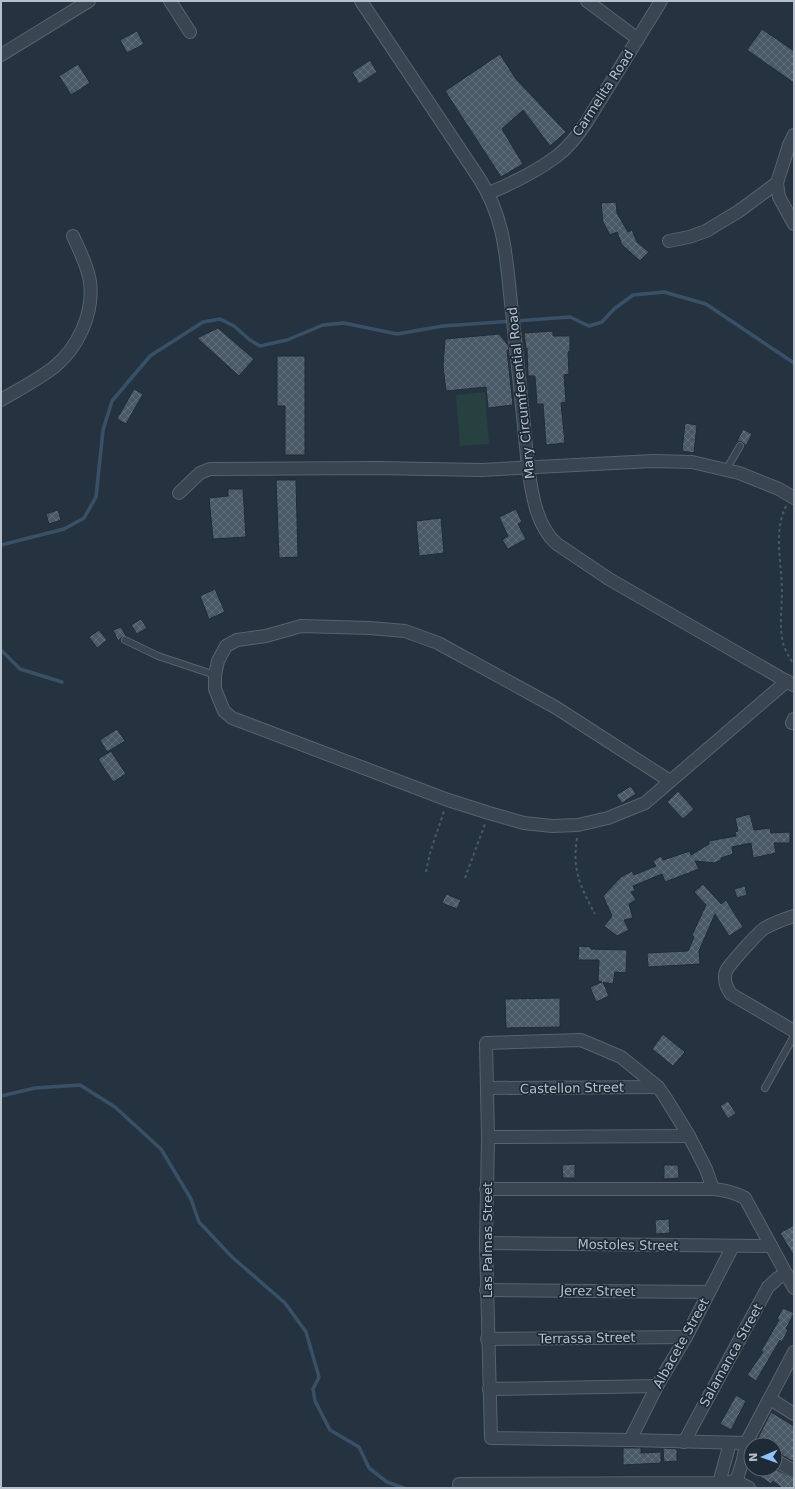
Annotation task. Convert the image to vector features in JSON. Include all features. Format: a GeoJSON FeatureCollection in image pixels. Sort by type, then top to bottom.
{"type":"FeatureCollection","features":[{"type":"Feature","properties":{"kind":"street"},"geometry":{"type":"LineString","coordinates":[[1,55],[89,1]]}},
{"type":"Feature","properties":{"kind":"street"},"geometry":{"type":"LineString","coordinates":[[170,1],[190,32]]}},
{"type":"Feature","properties":{"kind":"street","name":"Mary Circumferential Road"},"geometry":{"type":"LineString","coordinates":[[361,1],[489,193],[494,206],[505,246],[532,493],[540,518],[550,538],[609,579],[790,684]]}},
{"type":"Feature","properties":{"kind":"street"},"geometry":{"type":"LineString","coordinates":[[587,1],[638,39]]}},
{"type":"Feature","properties":{"kind":"street","name":"Carmelita Road"},"geometry":{"type":"LineString","coordinates":[[489,193],[518,181],[540,168],[558,155],[573,140],[586,123],[661,1]]}},
{"type":"Feature","properties":{"kind":"street"},"geometry":{"type":"LineString","coordinates":[[794,135],[789,145],[777,183],[779,197],[794,224]]}},
{"type":"Feature","properties":{"kind":"street"},"geometry":{"type":"LineString","coordinates":[[669,241],[689,237],[706,231],[739,211],[777,183]]}},
{"type":"Feature","properties":{"kind":"street"},"geometry":{"type":"LineString","coordinates":[[1,400],[52,368],[69,351],[83,328],[88,312],[90,281],[73,236]]}},
{"type":"Feature","properties":{"kind":"street"},"geometry":{"type":"LineString","coordinates":[[179,493],[200,473],[210,469],[378,468],[481,470],[653,461],[692,462],[739,473],[778,489],[792,497]]}},
{"type":"Feature","properties":{"kind":"street"},"geometry":{"type":"LineString","coordinates":[[670,781],[555,707],[438,643],[404,631],[370,628],[301,626],[266,636],[237,640],[226,646],[218,662],[215,689],[224,711],[232,718],[448,800],[524,823],[552,826],[578,825],[608,818],[645,804],[670,781],[790,684]]}},
{"type":"Feature","properties":{"kind":"street"},"geometry":{"type":"LineString","coordinates":[[794,916],[764,928],[726,971],[725,985],[731,994],[794,1031]]}},
{"type":"Feature","properties":{"kind":"street","name":"Las Palmas Street"},"geometry":{"type":"LineString","coordinates":[[630,1440],[491,1438],[486,1290],[486,1189],[488,1137],[486,1043],[580,1040],[621,1057],[658,1087]]}},
{"type":"Feature","properties":{"kind":"street"},"geometry":{"type":"LineString","coordinates":[[658,1087],[689,1136],[706,1170],[713,1189]]}},
{"type":"Feature","properties":{"kind":"street","name":"Castellon Street"},"geometry":{"type":"LineString","coordinates":[[487,1088],[658,1087]]}},
{"type":"Feature","properties":{"kind":"street"},"geometry":{"type":"LineString","coordinates":[[488,1137],[689,1136]]}},
{"type":"Feature","properties":{"kind":"street"},"geometry":{"type":"LineString","coordinates":[[486,1189],[727,1190],[746,1198],[794,1288]]}},
{"type":"Feature","properties":{"kind":"street","name":"Mostoles Street"},"geometry":{"type":"LineString","coordinates":[[486,1243],[771,1246]]}},
{"type":"Feature","properties":{"kind":"street","name":"Albacete Street"},"geometry":{"type":"LineString","coordinates":[[630,1440],[656,1386],[686,1337],[733,1246]]}},
{"type":"Feature","properties":{"kind":"street","name":"Salamanca Street"},"geometry":{"type":"LineString","coordinates":[[684,1442],[768,1287],[778,1278],[786,1274]]}},
{"type":"Feature","properties":{"kind":"street","name":"Jerez Street"},"geometry":{"type":"LineString","coordinates":[[486,1290],[709,1292]]}},
{"type":"Feature","properties":{"kind":"street","name":"Terrassa Street"},"geometry":{"type":"LineString","coordinates":[[487,1339],[686,1337]]}},
{"type":"Feature","properties":{"kind":"street"},"geometry":{"type":"LineString","coordinates":[[749,1437],[794,1352]]}},
{"type":"Feature","properties":{"kind":"street"},"geometry":{"type":"LineString","coordinates":[[489,1389],[656,1386]]}},
{"type":"Feature","properties":{"kind":"street"},"geometry":{"type":"LineString","coordinates":[[770,1399],[794,1414]]}},
{"type":"Feature","properties":{"kind":"street"},"geometry":{"type":"LineString","coordinates":[[630,1440],[743,1443]]}},
{"type":"Feature","properties":{"kind":"street"},"geometry":{"type":"LineString","coordinates":[[721,1486],[730,1443]]}},
{"type":"Feature","properties":{"kind":"street"},"geometry":{"type":"LineString","coordinates":[[735,1485],[743,1460]]}},
{"type":"Feature","properties":{"kind":"street"},"geometry":{"type":"LineString","coordinates":[[783,1465],[794,1471]]}},
{"type":"Feature","properties":{"kind":"street"},"geometry":{"type":"LineString","coordinates":[[459,1484],[735,1485],[749,1488]]}},
{"type":"Feature","properties":{"kind":"lane"},"geometry":{"type":"LineString","coordinates":[[726,470],[740,446]]}},
{"type":"Feature","properties":{"kind":"lane"},"geometry":{"type":"LineString","coordinates":[[125,640],[158,656],[216,675]]}},
{"type":"Feature","properties":{"kind":"lane"},"geometry":{"type":"LineString","coordinates":[[765,1088],[794,1036]]}},
{"type":"Feature","properties":{"kind":"path"},"geometry":{"type":"LineString","coordinates":[[792,497],[781,519],[779,555],[782,581],[781,604],[783,643],[794,665]]}},
{"type":"Feature","properties":{"kind":"path"},"geometry":{"type":"LineString","coordinates":[[426,872],[430,853],[448,800]]}},
{"type":"Feature","properties":{"kind":"path"},"geometry":{"type":"LineString","coordinates":[[465,878],[489,813]]}},
{"type":"Feature","properties":{"kind":"path"},"geometry":{"type":"LineString","coordinates":[[578,825],[575,865],[582,889],[595,914]]}},
{"type":"Feature","properties":{"kind":"green space"},"geometry":{"type":"Polygon","coordinates":[[[485,392],[489,444],[460,446],[456,395],[485,392]]]}},
{"type":"Feature","properties":{"kind":"building"},"geometry":{"type":"Polygon","coordinates":[[[762,29],[794,51],[794,83],[747,50],[762,29]]]}},
{"type":"Feature","properties":{"kind":"building"},"geometry":{"type":"Polygon","coordinates":[[[137,31],[144,44],[127,53],[120,40],[137,31]]]}},
{"type":"Feature","properties":{"kind":"building"},"geometry":{"type":"Polygon","coordinates":[[[500,54],[516,79],[566,132],[550,146],[523,110],[502,129],[523,164],[501,177],[445,91],[500,54]]]}},
{"type":"Feature","properties":{"kind":"building"},"geometry":{"type":"Polygon","coordinates":[[[370,60],[377,72],[359,84],[352,72],[370,60]]]}},
{"type":"Feature","properties":{"kind":"building"},"geometry":{"type":"Polygon","coordinates":[[[78,64],[90,83],[71,95],[59,76],[78,64]]]}},
{"type":"Feature","properties":{"kind":"building"},"geometry":{"type":"Polygon","coordinates":[[[616,202],[617,213],[628,232],[632,230],[637,242],[649,252],[640,261],[622,245],[617,232],[610,235],[603,222],[601,203],[616,202]]]}},
{"type":"Feature","properties":{"kind":"building"},"geometry":{"type":"Polygon","coordinates":[[[218,328],[254,359],[239,376],[197,338],[218,328]]]}},
{"type":"Feature","properties":{"kind":"building"},"geometry":{"type":"Polygon","coordinates":[[[553,331],[553,336],[570,336],[570,351],[568,352],[569,374],[564,375],[566,402],[561,403],[565,443],[546,445],[543,404],[537,404],[535,376],[528,376],[527,348],[526,349],[524,333],[553,331]]]}},
{"type":"Feature","properties":{"kind":"building"},"geometry":{"type":"Polygon","coordinates":[[[499,334],[508,345],[509,350],[507,350],[513,405],[488,408],[486,387],[446,391],[443,366],[445,339],[499,334]]]}},
{"type":"Feature","properties":{"kind":"building"},"geometry":{"type":"Polygon","coordinates":[[[277,356],[305,356],[305,455],[285,455],[285,406],[277,406],[277,356]]]}},
{"type":"Feature","properties":{"kind":"building"},"geometry":{"type":"Polygon","coordinates":[[[134,389],[143,394],[126,424],[117,419],[134,389]]]}},
{"type":"Feature","properties":{"kind":"building"},"geometry":{"type":"Polygon","coordinates":[[[685,423],[697,425],[694,453],[682,451],[685,423]]]}},
{"type":"Feature","properties":{"kind":"building"},"geometry":{"type":"Polygon","coordinates":[[[743,429],[752,434],[746,446],[742,442],[737,441],[743,429]]]}},
{"type":"Feature","properties":{"kind":"building"},"geometry":{"type":"Polygon","coordinates":[[[276,480],[296,480],[298,557],[279,558],[276,480]]]}},
{"type":"Feature","properties":{"kind":"building"},"geometry":{"type":"Polygon","coordinates":[[[228,489],[243,489],[246,537],[213,539],[209,498],[228,496],[228,489]]]}},
{"type":"Feature","properties":{"kind":"building"},"geometry":{"type":"Polygon","coordinates":[[[516,509],[522,522],[518,524],[526,539],[508,549],[502,540],[508,536],[499,517],[516,509]]]}},
{"type":"Feature","properties":{"kind":"building"},"geometry":{"type":"Polygon","coordinates":[[[58,510],[61,520],[49,524],[46,514],[58,510]]]}},
{"type":"Feature","properties":{"kind":"building"},"geometry":{"type":"Polygon","coordinates":[[[441,518],[444,553],[419,556],[416,521],[441,518]]]}},
{"type":"Feature","properties":{"kind":"building"},"geometry":{"type":"Polygon","coordinates":[[[215,589],[225,612],[209,619],[200,596],[215,589]]]}},
{"type":"Feature","properties":{"kind":"building"},"geometry":{"type":"Polygon","coordinates":[[[141,619],[147,628],[137,634],[131,625],[141,619]]]}},
{"type":"Feature","properties":{"kind":"building"},"geometry":{"type":"Polygon","coordinates":[[[121,627],[126,636],[122,637],[118,641],[113,630],[121,627]]]}},
{"type":"Feature","properties":{"kind":"building"},"geometry":{"type":"Polygon","coordinates":[[[99,630],[107,640],[97,648],[89,637],[99,630]]]}},
{"type":"Feature","properties":{"kind":"building"},"geometry":{"type":"Polygon","coordinates":[[[117,729],[125,741],[107,752],[100,740],[117,729]]]}},
{"type":"Feature","properties":{"kind":"building"},"geometry":{"type":"Polygon","coordinates":[[[111,751],[126,774],[113,782],[98,759],[111,751]]]}},
{"type":"Feature","properties":{"kind":"building"},"geometry":{"type":"Polygon","coordinates":[[[631,786],[636,794],[622,803],[616,795],[631,786]]]}},
{"type":"Feature","properties":{"kind":"building"},"geometry":{"type":"Polygon","coordinates":[[[678,791],[694,809],[683,819],[667,802],[678,791]]]}},
{"type":"Feature","properties":{"kind":"building"},"geometry":{"type":"Polygon","coordinates":[[[750,814],[754,830],[770,828],[771,833],[790,832],[790,843],[774,843],[776,853],[753,858],[751,843],[732,847],[733,854],[721,858],[721,860],[715,863],[695,861],[699,869],[665,882],[662,874],[633,886],[635,891],[631,892],[636,900],[629,904],[633,918],[624,920],[629,930],[617,936],[604,926],[612,916],[603,896],[621,877],[632,871],[634,875],[656,866],[653,861],[661,856],[663,860],[690,851],[691,855],[709,844],[709,841],[736,836],[735,832],[738,831],[735,818],[750,814]]]}},
{"type":"Feature","properties":{"kind":"building"},"geometry":{"type":"Polygon","coordinates":[[[703,884],[721,904],[726,900],[743,927],[729,936],[715,914],[699,951],[700,964],[648,967],[647,953],[688,951],[694,937],[692,935],[706,905],[694,892],[703,884]]]}},
{"type":"Feature","properties":{"kind":"building"},"geometry":{"type":"Polygon","coordinates":[[[745,886],[747,895],[737,898],[734,889],[745,886]]]}},
{"type":"Feature","properties":{"kind":"building"},"geometry":{"type":"Polygon","coordinates":[[[446,894],[461,900],[457,909],[442,903],[446,894]]]}},
{"type":"Feature","properties":{"kind":"building"},"geometry":{"type":"Polygon","coordinates":[[[579,946],[591,947],[591,949],[627,950],[626,973],[615,972],[613,984],[603,982],[609,996],[596,1002],[590,987],[602,982],[598,981],[599,960],[578,960],[579,946]]]}},
{"type":"Feature","properties":{"kind":"building"},"geometry":{"type":"Polygon","coordinates":[[[560,998],[560,1027],[506,1028],[505,999],[560,998]]]}},
{"type":"Feature","properties":{"kind":"building"},"geometry":{"type":"Polygon","coordinates":[[[663,1034],[685,1052],[673,1066],[652,1049],[663,1034]]]}},
{"type":"Feature","properties":{"kind":"building"},"geometry":{"type":"Polygon","coordinates":[[[728,1101],[736,1113],[728,1119],[720,1106],[728,1101]]]}},
{"type":"Feature","properties":{"kind":"building"},"geometry":{"type":"Polygon","coordinates":[[[575,1164],[575,1178],[563,1178],[562,1165],[575,1164]]]}},
{"type":"Feature","properties":{"kind":"building"},"geometry":{"type":"Polygon","coordinates":[[[664,1165],[678,1165],[679,1178],[664,1179],[664,1165]]]}},
{"type":"Feature","properties":{"kind":"building"},"geometry":{"type":"Polygon","coordinates":[[[669,1219],[670,1233],[656,1234],[655,1220],[669,1219]]]}},
{"type":"Feature","properties":{"kind":"building"},"geometry":{"type":"Polygon","coordinates":[[[794,1225],[794,1256],[780,1233],[794,1225]]]}},
{"type":"Feature","properties":{"kind":"building"},"geometry":{"type":"Polygon","coordinates":[[[783,1308],[794,1313],[786,1329],[788,1330],[782,1342],[780,1340],[756,1381],[747,1375],[763,1352],[761,1351],[779,1320],[777,1319],[783,1308]]]}},
{"type":"Feature","properties":{"kind":"building"},"geometry":{"type":"Polygon","coordinates":[[[736,1395],[746,1401],[731,1430],[720,1424],[736,1395]]]}},
{"type":"Feature","properties":{"kind":"building"},"geometry":{"type":"Polygon","coordinates":[[[771,1412],[794,1426],[794,1462],[783,1456],[783,1437],[758,1437],[771,1412]]]}},
{"type":"Feature","properties":{"kind":"building"},"geometry":{"type":"Polygon","coordinates":[[[623,1448],[641,1448],[641,1453],[661,1452],[661,1463],[623,1465],[623,1448]]]}},
{"type":"Feature","properties":{"kind":"building"},"geometry":{"type":"Polygon","coordinates":[[[663,1448],[677,1449],[677,1461],[664,1462],[663,1448]]]}},
{"type":"Feature","properties":{"kind":"building"},"geometry":{"type":"Polygon","coordinates":[[[783,1473],[794,1478],[794,1488],[782,1488],[773,1481],[771,1484],[761,1477],[783,1477],[783,1473]]]}},
{"type":"Feature","properties":{"kind":"waterway"},"geometry":{"type":"LineString","coordinates":[[1,545],[64,529],[84,518],[96,497],[103,430],[112,401],[150,356],[203,322],[220,319],[234,326],[250,340],[260,346],[287,340],[323,325],[344,323],[397,334],[443,326],[570,317],[589,326],[602,322],[614,309],[633,295],[664,292],[706,304],[794,363]]}},
{"type":"Feature","properties":{"kind":"waterway"},"geometry":{"type":"LineString","coordinates":[[1,650],[20,669],[62,682]]}},
{"type":"Feature","properties":{"kind":"waterway"},"geometry":{"type":"LineString","coordinates":[[1,1096],[35,1088],[80,1085],[115,1107],[161,1149],[191,1199],[199,1222],[232,1257],[285,1303],[306,1332],[319,1377],[313,1389],[315,1401],[330,1430],[359,1447],[369,1468],[387,1482],[404,1488]]}}]}
